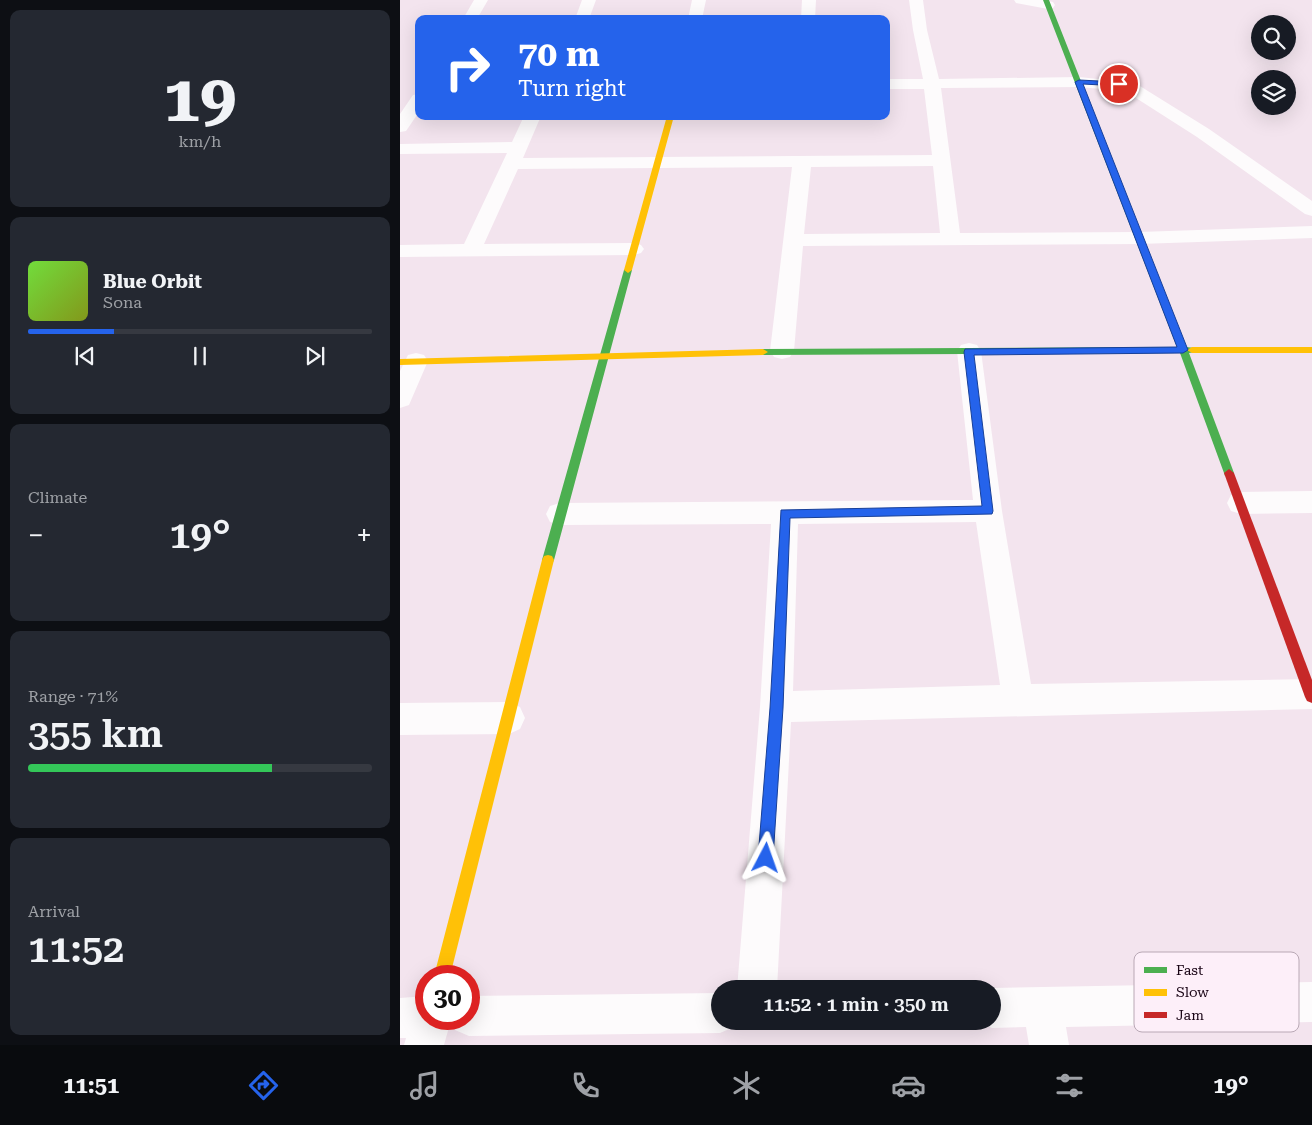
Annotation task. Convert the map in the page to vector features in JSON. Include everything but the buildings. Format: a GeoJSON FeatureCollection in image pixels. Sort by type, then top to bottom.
{"type":"FeatureCollection","features":[{"type":"Feature","properties":{"kind":"street"},"geometry":{"type":"LineString","coordinates":[[473,15],[482,0]]}},
{"type":"Feature","properties":{"kind":"street"},"geometry":{"type":"LineString","coordinates":[[583,15],[589,0]]}},
{"type":"Feature","properties":{"kind":"street"},"geometry":{"type":"LineString","coordinates":[[696,15],[699,0]]}},
{"type":"Feature","properties":{"kind":"street"},"geometry":{"type":"LineString","coordinates":[[808,15],[809,0]]}},
{"type":"Feature","properties":{"kind":"street"},"geometry":{"type":"LineString","coordinates":[[916,0],[920,30],[932,84],[951,239]]}},
{"type":"Feature","properties":{"kind":"street"},"geometry":{"type":"LineString","coordinates":[[776,708],[1018,700],[1311,695],[1183,350],[1079,82],[1058,36],[1047,3],[1021,0]]}},
{"type":"Feature","properties":{"kind":"street"},"geometry":{"type":"LineString","coordinates":[[890,84],[1079,82],[1119,84],[1138,90],[1203,133],[1312,210]]}},
{"type":"Feature","properties":{"kind":"street"},"geometry":{"type":"LineString","coordinates":[[400,94],[415,92]]}},
{"type":"Feature","properties":{"kind":"street"},"geometry":{"type":"LineString","coordinates":[[400,127],[415,105]]}},
{"type":"Feature","properties":{"kind":"street"},"geometry":{"type":"LineString","coordinates":[[471,250],[531,120]]}},
{"type":"Feature","properties":{"kind":"street"},"geometry":{"type":"LineString","coordinates":[[445,965],[560,514],[670,120]]}},
{"type":"Feature","properties":{"kind":"street"},"geometry":{"type":"LineString","coordinates":[[400,149],[518,147]]}},
{"type":"Feature","properties":{"kind":"street"},"geometry":{"type":"LineString","coordinates":[[782,351],[802,160]]}},
{"type":"Feature","properties":{"kind":"street"},"geometry":{"type":"LineString","coordinates":[[511,164],[942,160]]}},
{"type":"Feature","properties":{"kind":"street"},"geometry":{"type":"LineString","coordinates":[[793,240],[1139,238],[1312,232]]}},
{"type":"Feature","properties":{"kind":"street"},"geometry":{"type":"LineString","coordinates":[[400,251],[634,249]]}},
{"type":"Feature","properties":{"kind":"street"},"geometry":{"type":"LineString","coordinates":[[400,398],[408,361],[782,351],[1312,350]]}},
{"type":"Feature","properties":{"kind":"street"},"geometry":{"type":"LineString","coordinates":[[969,352],[988,511],[1018,700]]}},
{"type":"Feature","properties":{"kind":"street"},"geometry":{"type":"LineString","coordinates":[[1241,503],[1312,502]]}},
{"type":"Feature","properties":{"kind":"street"},"geometry":{"type":"LineString","coordinates":[[560,514],[785,514],[988,511]]}},
{"type":"Feature","properties":{"kind":"street"},"geometry":{"type":"LineString","coordinates":[[758,980],[776,708],[785,514]]}},
{"type":"Feature","properties":{"kind":"street"},"geometry":{"type":"LineString","coordinates":[[400,719],[508,718]]}},
{"type":"Feature","properties":{"kind":"street"},"geometry":{"type":"LineString","coordinates":[[1299,1003],[1312,1002]]}},
{"type":"Feature","properties":{"kind":"street"},"geometry":{"type":"LineString","coordinates":[[1001,1011],[1046,1026],[1134,1018]]}},
{"type":"Feature","properties":{"kind":"street"},"geometry":{"type":"LineString","coordinates":[[480,1016],[711,1012]]}},
{"type":"Feature","properties":{"kind":"street"},"geometry":{"type":"LineString","coordinates":[[400,1018],[415,1017]]}},
{"type":"Feature","properties":{"kind":"street"},"geometry":{"type":"LineString","coordinates":[[424,1045],[428,1030]]}},
{"type":"Feature","properties":{"kind":"traffic: fast"},"geometry":{"type":"LineString","coordinates":[[1046,0],[1229,473]]}},
{"type":"Feature","properties":{"kind":"traffic: fast"},"geometry":{"type":"LineString","coordinates":[[548,560],[628,270]]}},
{"type":"Feature","properties":{"kind":"traffic: fast"},"geometry":{"type":"LineString","coordinates":[[763,352],[1192,350]]}},
{"type":"Feature","properties":{"kind":"traffic: slow"},"geometry":{"type":"LineString","coordinates":[[628,270],[670,120]]}},
{"type":"Feature","properties":{"kind":"traffic: slow"},"geometry":{"type":"LineString","coordinates":[[1192,350],[1312,350]]}},
{"type":"Feature","properties":{"kind":"traffic: slow"},"geometry":{"type":"LineString","coordinates":[[400,362],[763,352]]}},
{"type":"Feature","properties":{"kind":"traffic: slow"},"geometry":{"type":"LineString","coordinates":[[445,965],[548,560]]}},
{"type":"Feature","properties":{"kind":"traffic: jam"},"geometry":{"type":"LineString","coordinates":[[1229,473],[1312,697]]}},
{"type":"Feature","properties":{"kind":"route"},"geometry":{"type":"LineString","coordinates":[[766,858],[776,708],[785,514],[988,511],[969,352],[1183,350],[1079,82],[1119,84]]}}]}
